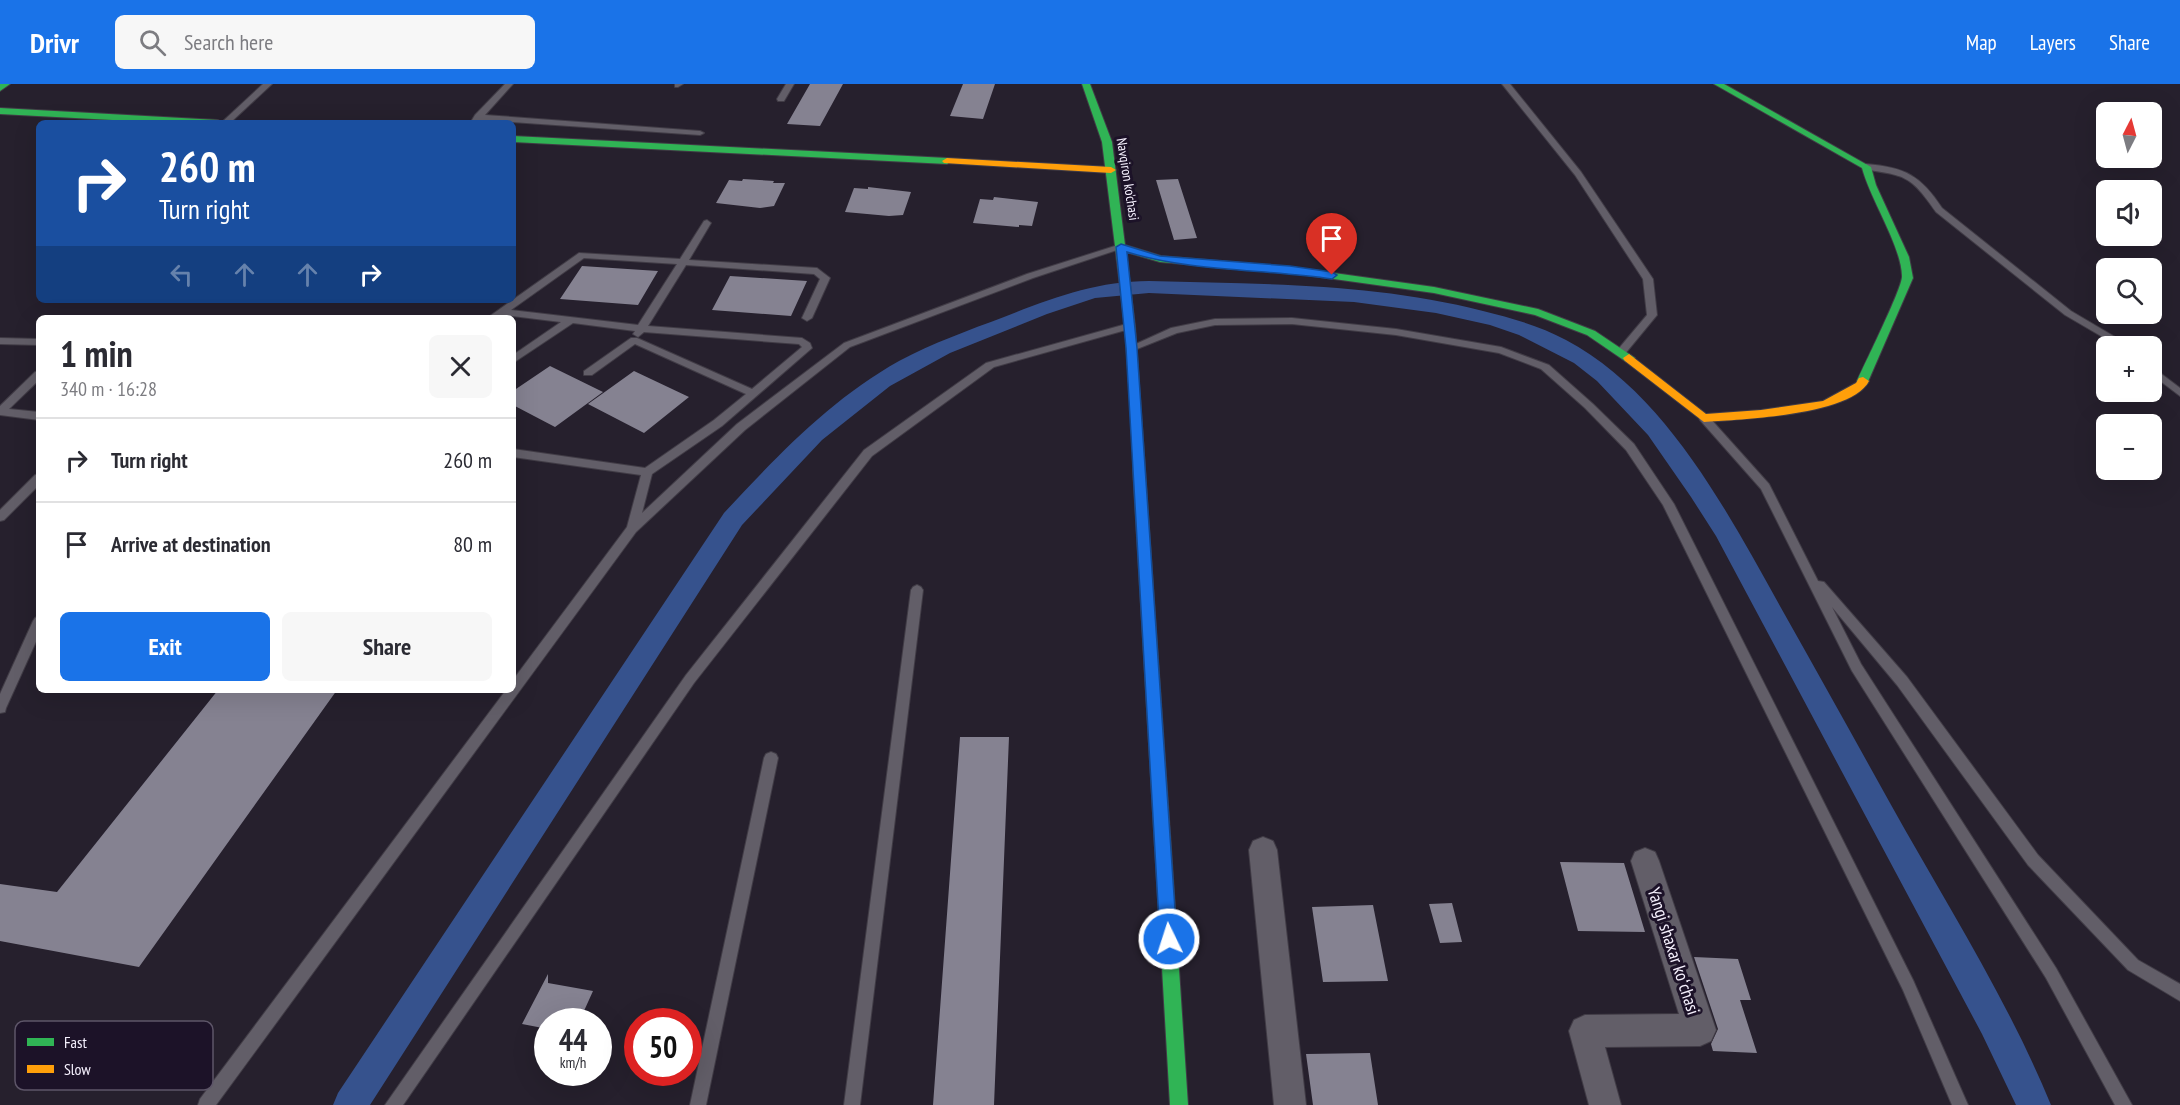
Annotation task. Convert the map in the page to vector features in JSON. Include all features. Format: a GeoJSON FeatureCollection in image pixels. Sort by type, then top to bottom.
{"type":"FeatureCollection","features":[{"type":"Feature","properties":{"kind":"street"},"geometry":{"type":"LineString","coordinates":[[0,88],[6,84]]}},
{"type":"Feature","properties":{"kind":"street","name":"Navqiron ko'chasi"},"geometry":{"type":"LineString","coordinates":[[1086,84],[1107,142],[1130,326],[1179,1105]]}},
{"type":"Feature","properties":{"kind":"street"},"geometry":{"type":"LineString","coordinates":[[1121,247],[1160,259],[1290,270],[1446,292],[1538,312],[1591,333],[1620,352],[1704,418],[1761,414],[1826,404],[1861,385],[1908,278],[1904,257],[1871,185],[1866,167],[1718,84]]}},
{"type":"Feature","properties":{"kind":"street"},"geometry":{"type":"LineString","coordinates":[[0,111],[164,120]]}},
{"type":"Feature","properties":{"kind":"street"},"geometry":{"type":"LineString","coordinates":[[516,139],[1112,170]]}},
{"type":"Feature","properties":{"kind":"street"},"geometry":{"type":"LineString","coordinates":[[1263,850],[1290,1105]]}},
{"type":"Feature","properties":{"kind":"street","name":"Yangi shaxar koʻchasi"},"geometry":{"type":"LineString","coordinates":[[1605,1105],[1585,1031],[1700,1030],[1645,861]]}},
{"type":"Feature","properties":{"kind":"lane"},"geometry":{"type":"LineString","coordinates":[[228,120],[268,84]]}},
{"type":"Feature","properties":{"kind":"lane"},"geometry":{"type":"LineString","coordinates":[[476,120],[509,84]]}},
{"type":"Feature","properties":{"kind":"lane"},"geometry":{"type":"LineString","coordinates":[[781,99],[790,84]]}},
{"type":"Feature","properties":{"kind":"lane"},"geometry":{"type":"LineString","coordinates":[[1506,84],[1578,174],[1648,279],[1652,315],[1620,352]]}},
{"type":"Feature","properties":{"kind":"lane"},"geometry":{"type":"LineString","coordinates":[[516,122],[700,133]]}},
{"type":"Feature","properties":{"kind":"lane"},"geometry":{"type":"LineString","coordinates":[[652,146],[660,130]]}},
{"type":"Feature","properties":{"kind":"lane"},"geometry":{"type":"LineString","coordinates":[[1866,167],[1881,167],[1905,174],[1924,187],[1939,210],[2068,313],[2107,336]]}},
{"type":"Feature","properties":{"kind":"lane"},"geometry":{"type":"LineString","coordinates":[[588,373],[634,340],[642,330],[707,223]]}},
{"type":"Feature","properties":{"kind":"lane"},"geometry":{"type":"LineString","coordinates":[[516,686],[632,529],[741,428],[847,345],[1030,276],[1121,247]]}},
{"type":"Feature","properties":{"kind":"lane"},"geometry":{"type":"LineString","coordinates":[[516,302],[582,255],[817,271],[825,278],[807,318]]}},
{"type":"Feature","properties":{"kind":"lane"},"geometry":{"type":"LineString","coordinates":[[497,315],[515,303]]}},
{"type":"Feature","properties":{"kind":"lane"},"geometry":{"type":"LineString","coordinates":[[502,312],[642,330],[802,342],[807,345],[807,348],[718,423],[647,472],[632,529]]}},
{"type":"Feature","properties":{"kind":"lane"},"geometry":{"type":"LineString","coordinates":[[516,358],[572,320]]}},
{"type":"Feature","properties":{"kind":"lane"},"geometry":{"type":"LineString","coordinates":[[1131,348],[1174,330],[1215,321],[1292,321],[1396,332],[1501,350],[1545,367],[1589,406],[1630,447],[1668,504],[1908,985],[1960,1105]]}},
{"type":"Feature","properties":{"kind":"lane"},"geometry":{"type":"LineString","coordinates":[[393,1105],[690,679],[868,453],[990,365],[1130,326]]}},
{"type":"Feature","properties":{"kind":"lane"},"geometry":{"type":"LineString","coordinates":[[634,340],[753,393]]}},
{"type":"Feature","properties":{"kind":"lane"},"geometry":{"type":"LineString","coordinates":[[0,341],[36,342]]}},
{"type":"Feature","properties":{"kind":"lane"},"geometry":{"type":"LineString","coordinates":[[0,412],[36,377]]}},
{"type":"Feature","properties":{"kind":"lane"},"geometry":{"type":"LineString","coordinates":[[2162,378],[2180,393]]}},
{"type":"Feature","properties":{"kind":"lane"},"geometry":{"type":"LineString","coordinates":[[0,412],[36,416]]}},
{"type":"Feature","properties":{"kind":"lane"},"geometry":{"type":"LineString","coordinates":[[1704,418],[1765,487],[1857,667],[2051,973],[2124,1105]]}},
{"type":"Feature","properties":{"kind":"lane"},"geometry":{"type":"LineString","coordinates":[[516,453],[647,472]]}},
{"type":"Feature","properties":{"kind":"lane"},"geometry":{"type":"LineString","coordinates":[[0,518],[36,481]]}},
{"type":"Feature","properties":{"kind":"lane"},"geometry":{"type":"LineString","coordinates":[[1806,568],[1902,681],[2033,860],[2133,965],[2179,993]]}},
{"type":"Feature","properties":{"kind":"lane"},"geometry":{"type":"LineString","coordinates":[[852,1105],[917,590]]}},
{"type":"Feature","properties":{"kind":"lane"},"geometry":{"type":"LineString","coordinates":[[0,708],[36,628]]}},
{"type":"Feature","properties":{"kind":"lane"},"geometry":{"type":"LineString","coordinates":[[206,1105],[511,693]]}},
{"type":"Feature","properties":{"kind":"lane"},"geometry":{"type":"LineString","coordinates":[[698,1105],[771,758]]}},
{"type":"Feature","properties":{"kind":"building"},"geometry":{"type":"Polygon","coordinates":[[[810,84],[843,84],[820,126],[787,124],[810,84]]]}},
{"type":"Feature","properties":{"kind":"building"},"geometry":{"type":"Polygon","coordinates":[[[963,84],[995,84],[983,119],[950,116],[963,84]]]}},
{"type":"Feature","properties":{"kind":"building"},"geometry":{"type":"Polygon","coordinates":[[[743,179],[785,183],[774,206],[760,208],[716,203],[729,180],[742,181],[743,179]]]}},
{"type":"Feature","properties":{"kind":"building"},"geometry":{"type":"Polygon","coordinates":[[[1178,179],[1197,238],[1174,240],[1156,180],[1178,179]]]}},
{"type":"Feature","properties":{"kind":"building"},"geometry":{"type":"Polygon","coordinates":[[[868,187],[911,192],[903,215],[845,212],[854,188],[868,189],[868,187]]]}},
{"type":"Feature","properties":{"kind":"building"},"geometry":{"type":"Polygon","coordinates":[[[994,197],[1038,202],[1032,226],[973,223],[980,199],[993,200],[994,197]]]}},
{"type":"Feature","properties":{"kind":"building"},"geometry":{"type":"Polygon","coordinates":[[[582,266],[658,271],[638,305],[560,299],[582,266]]]}},
{"type":"Feature","properties":{"kind":"building"},"geometry":{"type":"Polygon","coordinates":[[[730,276],[807,281],[791,316],[712,310],[730,276]]]}},
{"type":"Feature","properties":{"kind":"building"},"geometry":{"type":"Polygon","coordinates":[[[550,366],[603,392],[555,427],[516,407],[516,389],[550,366]]]}},
{"type":"Feature","properties":{"kind":"building"},"geometry":{"type":"Polygon","coordinates":[[[634,371],[689,397],[644,433],[588,404],[634,371]]]}},
{"type":"Feature","properties":{"kind":"building"},"geometry":{"type":"Polygon","coordinates":[[[216,693],[335,693],[139,967],[0,941],[0,884],[57,892],[216,693]]]}},
{"type":"Feature","properties":{"kind":"building"},"geometry":{"type":"Polygon","coordinates":[[[960,737],[1009,737],[994,1105],[933,1105],[960,737]]]}},
{"type":"Feature","properties":{"kind":"building"},"geometry":{"type":"Polygon","coordinates":[[[1560,862],[1624,863],[1645,932],[1578,931],[1560,862]]]}},
{"type":"Feature","properties":{"kind":"building"},"geometry":{"type":"Polygon","coordinates":[[[1452,903],[1462,942],[1440,943],[1429,904],[1452,903]]]}},
{"type":"Feature","properties":{"kind":"building"},"geometry":{"type":"Polygon","coordinates":[[[1373,905],[1388,981],[1323,982],[1312,907],[1373,905]]]}},
{"type":"Feature","properties":{"kind":"building"},"geometry":{"type":"Polygon","coordinates":[[[1694,957],[1738,959],[1751,1000],[1740,1000],[1757,1053],[1713,1051],[1711,1044],[1718,1029],[1694,957]]]}},
{"type":"Feature","properties":{"kind":"building"},"geometry":{"type":"Polygon","coordinates":[[[548,974],[548,983],[593,991],[585,1008],[534,1008],[534,1026],[522,1024],[548,974]]]}},
{"type":"Feature","properties":{"kind":"building"},"geometry":{"type":"Polygon","coordinates":[[[1370,1053],[1378,1105],[1313,1105],[1306,1054],[1370,1053]]]}},
{"type":"Feature","properties":{"kind":"waterway"},"geometry":{"type":"LineString","coordinates":[[350,1105],[733,519],[772,476],[835,416],[882,381],[907,366],[955,344],[1066,300],[1092,292],[1137,287],[1331,294],[1436,307],[1497,320],[1527,330],[1581,358],[1605,376],[1656,430],[1726,532],[1994,1022],[2034,1105]]}},
{"type":"Feature","properties":{"kind":"traffic: fast"},"geometry":{"type":"LineString","coordinates":[[0,88],[6,84]]}},
{"type":"Feature","properties":{"kind":"traffic: fast"},"geometry":{"type":"LineString","coordinates":[[1086,84],[1107,142],[1130,326],[1139,469]]}},
{"type":"Feature","properties":{"kind":"traffic: fast"},"geometry":{"type":"LineString","coordinates":[[1718,84],[1866,167],[1871,185],[1904,257],[1908,278],[1863,381]]}},
{"type":"Feature","properties":{"kind":"traffic: fast"},"geometry":{"type":"LineString","coordinates":[[0,111],[164,120]]}},
{"type":"Feature","properties":{"kind":"traffic: fast"},"geometry":{"type":"LineString","coordinates":[[516,139],[947,161]]}},
{"type":"Feature","properties":{"kind":"traffic: fast"},"geometry":{"type":"LineString","coordinates":[[1121,247],[1160,259],[1291,270],[1434,290],[1538,312],[1591,333],[1629,358]]}},
{"type":"Feature","properties":{"kind":"traffic: fast"},"geometry":{"type":"LineString","coordinates":[[1163,848],[1179,1105]]}},
{"type":"Feature","properties":{"kind":"traffic: slow"},"geometry":{"type":"LineString","coordinates":[[947,161],[1111,170]]}},
{"type":"Feature","properties":{"kind":"traffic: slow"},"geometry":{"type":"LineString","coordinates":[[1629,358],[1704,418],[1761,414],[1826,404],[1861,385],[1863,381]]}},
{"type":"Feature","properties":{"kind":"traffic: slow"},"geometry":{"type":"LineString","coordinates":[[1139,469],[1163,848]]}},
{"type":"Feature","properties":{"kind":"route"},"geometry":{"type":"LineString","coordinates":[[1169,939],[1130,326],[1121,247],[1160,259],[1332,275]]}}]}
